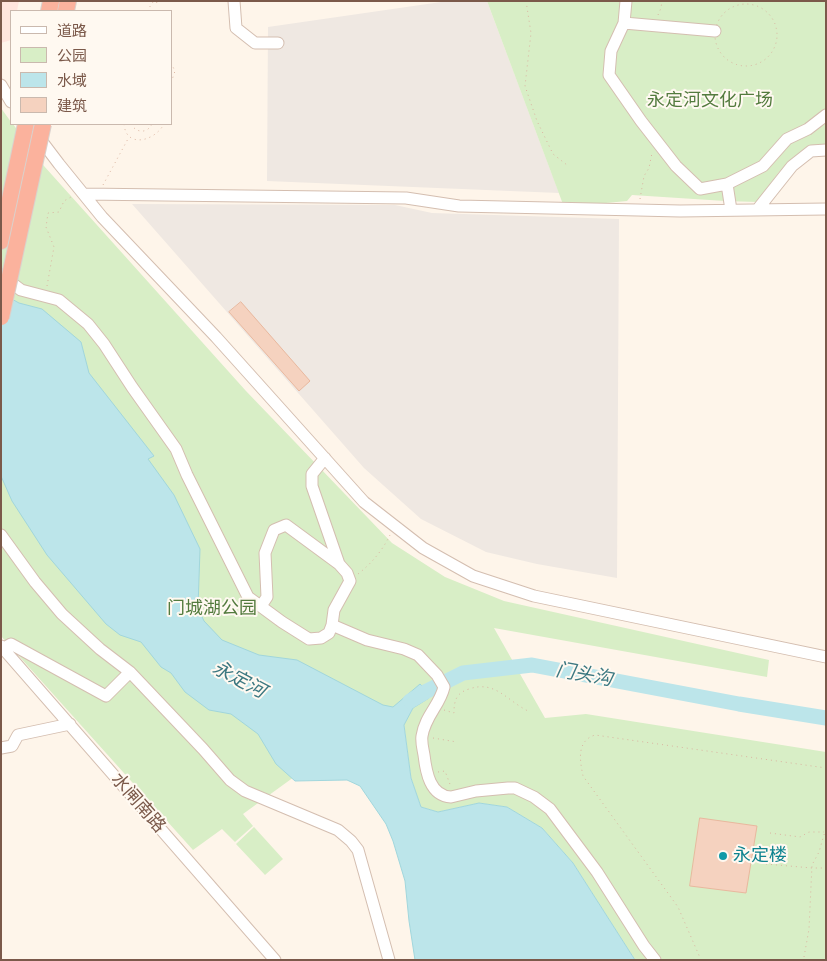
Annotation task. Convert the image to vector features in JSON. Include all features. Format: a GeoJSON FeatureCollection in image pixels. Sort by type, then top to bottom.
{"type":"FeatureCollection","features":[{"type":"Feature","properties":{"kind":"highway"},"geometry":{"type":"LineString","coordinates":[[1,241],[27,125]]}},
{"type":"Feature","properties":{"kind":"highway"},"geometry":{"type":"LineString","coordinates":[[1,317],[43,125]]}},
{"type":"Feature","properties":{"kind":"street"},"geometry":{"type":"LineString","coordinates":[[234,1],[236,28],[255,42],[278,43]]}},
{"type":"Feature","properties":{"kind":"street"},"geometry":{"type":"LineString","coordinates":[[626,1],[624,23],[610,51],[609,75],[641,121],[676,166],[700,189],[728,184],[763,166],[787,139],[808,129],[826,115]]}},
{"type":"Feature","properties":{"kind":"street"},"geometry":{"type":"LineString","coordinates":[[624,23],[715,31]]}},
{"type":"Feature","properties":{"kind":"street"},"geometry":{"type":"LineString","coordinates":[[1,85],[10,100]]}},
{"type":"Feature","properties":{"kind":"street"},"geometry":{"type":"LineString","coordinates":[[28,125],[102,217],[216,337],[364,502],[423,548],[473,576],[534,596],[826,656]]}},
{"type":"Feature","properties":{"kind":"street"},"geometry":{"type":"LineString","coordinates":[[757,210],[792,166],[811,151],[826,150]]}},
{"type":"Feature","properties":{"kind":"street"},"geometry":{"type":"LineString","coordinates":[[728,184],[731,210]]}},
{"type":"Feature","properties":{"kind":"street"},"geometry":{"type":"LineString","coordinates":[[82,192],[98,194],[406,198],[460,206],[638,210],[826,209]]}},
{"type":"Feature","properties":{"kind":"street"},"geometry":{"type":"LineString","coordinates":[[1,275],[21,290],[59,300],[88,324],[104,344],[176,449],[248,597],[282,622],[309,639],[321,638],[329,632],[332,626],[334,610],[350,581],[347,573],[339,564],[286,525],[274,530],[265,553],[267,596],[261,606]]}},
{"type":"Feature","properties":{"kind":"street"},"geometry":{"type":"LineString","coordinates":[[325,458],[312,474],[312,486],[339,564]]}},
{"type":"Feature","properties":{"kind":"street"},"geometry":{"type":"LineString","coordinates":[[1,534],[35,582],[62,614],[100,649],[130,672],[230,780],[245,791],[338,830],[351,841],[358,850],[389,960]]}},
{"type":"Feature","properties":{"kind":"street"},"geometry":{"type":"LineString","coordinates":[[332,626],[367,640],[404,649],[418,655],[444,687],[440,699],[430,713],[422,736],[426,770],[430,781],[437,791],[444,796],[451,796],[495,788],[516,788],[534,797],[550,809],[597,872],[655,960]]}},
{"type":"Feature","properties":{"kind":"street"},"geometry":{"type":"LineString","coordinates":[[3,647],[11,644],[106,696],[130,672]]}},
{"type":"Feature","properties":{"kind":"street","name":"水闸南路"},"geometry":{"type":"LineString","coordinates":[[3,647],[275,960]]}},
{"type":"Feature","properties":{"kind":"street"},"geometry":{"type":"LineString","coordinates":[[1,748],[12,746],[18,735],[70,724]]}},
{"type":"Feature","properties":{"kind":"path"},"geometry":{"type":"LineString","coordinates":[[152,2],[158,3],[161,1]]}},
{"type":"Feature","properties":{"kind":"path"},"geometry":{"type":"LineString","coordinates":[[526,1],[532,33],[525,86],[537,121],[553,154],[567,165]]}},
{"type":"Feature","properties":{"kind":"path"},"geometry":{"type":"LineString","coordinates":[[652,25],[661,8],[662,1]]}},
{"type":"Feature","properties":{"kind":"path"},"geometry":{"type":"LineString","coordinates":[[758,5],[759,1]]}},
{"type":"Feature","properties":{"kind":"path"},"geometry":{"type":"LineString","coordinates":[[740,4],[758,5],[772,17],[776,25],[778,34],[774,51],[762,63],[753,66],[745,67],[726,60],[719,52],[715,42],[715,31],[718,21],[724,13],[740,4]]}},
{"type":"Feature","properties":{"kind":"path"},"geometry":{"type":"LineString","coordinates":[[172,65],[175,71],[172,80]]}},
{"type":"Feature","properties":{"kind":"path"},"geometry":{"type":"LineString","coordinates":[[124,125],[124,130],[129,137],[140,141],[161,129],[163,125]]}},
{"type":"Feature","properties":{"kind":"path"},"geometry":{"type":"LineString","coordinates":[[132,125],[134,129],[141,132],[147,130],[151,125]]}},
{"type":"Feature","properties":{"kind":"path"},"geometry":{"type":"LineString","coordinates":[[98,194],[129,137]]}},
{"type":"Feature","properties":{"kind":"path"},"geometry":{"type":"LineString","coordinates":[[638,210],[644,176],[649,168],[656,140]]}},
{"type":"Feature","properties":{"kind":"path"},"geometry":{"type":"LineString","coordinates":[[45,296],[54,247],[46,226],[48,213],[59,212],[64,201],[82,192]]}},
{"type":"Feature","properties":{"kind":"path"},"geometry":{"type":"LineString","coordinates":[[350,581],[375,559],[394,525]]}},
{"type":"Feature","properties":{"kind":"path"},"geometry":{"type":"LineString","coordinates":[[454,713],[454,701],[462,691],[478,686],[494,688],[528,711]]}},
{"type":"Feature","properties":{"kind":"path"},"geometry":{"type":"LineString","coordinates":[[701,960],[678,907],[582,776],[580,759],[582,745],[588,737],[595,735],[826,768]]}},
{"type":"Feature","properties":{"kind":"path"},"geometry":{"type":"LineString","coordinates":[[422,736],[457,742]]}},
{"type":"Feature","properties":{"kind":"path"},"geometry":{"type":"LineString","coordinates":[[444,772],[450,787],[462,794]]}},
{"type":"Feature","properties":{"kind":"path"},"geometry":{"type":"LineString","coordinates":[[804,957],[809,929],[812,865],[819,852],[826,828]]}},
{"type":"Feature","properties":{"kind":"path"},"geometry":{"type":"LineString","coordinates":[[770,833],[800,837],[809,832],[825,832]]}},
{"type":"Feature","properties":{"kind":"path"},"geometry":{"type":"LineString","coordinates":[[766,864],[826,868]]}},
{"type":"Feature","properties":{"kind":"shaded area"},"geometry":{"type":"Polygon","coordinates":[[[1,1],[19,1],[17,10],[10,10],[10,40],[1,43],[1,1]]]}},
{"type":"Feature","properties":{"kind":"shaded area"},"geometry":{"type":"Polygon","coordinates":[[[448,1],[487,1],[559,193],[267,181],[268,27],[448,1]]]}},
{"type":"Feature","properties":{"kind":"shaded area"},"geometry":{"type":"Polygon","coordinates":[[[132,204],[395,205],[432,213],[619,219],[617,578],[537,564],[486,552],[421,519],[364,468],[132,204]]]}},
{"type":"Feature","properties":{"kind":"green space","name":"永定河文化广场"},"geometry":{"type":"Polygon","coordinates":[[[487,1],[826,1],[826,146],[806,149],[779,172],[757,202],[632,195],[627,201],[564,207],[487,1]]]}},
{"type":"Feature","properties":{"kind":"green space","name":"门城湖公园"},"geometry":{"type":"Polygon","coordinates":[[[1,108],[10,121],[10,125],[14,125],[44,166],[246,391],[392,543],[445,577],[504,601],[769,660],[767,677],[494,628],[545,718],[586,714],[826,752],[826,960],[635,960],[573,863],[542,828],[507,807],[479,803],[438,812],[421,807],[411,778],[404,724],[413,708],[426,699],[378,716],[243,814],[253,826],[235,842],[222,829],[193,850],[1,636],[1,108]]]}},
{"type":"Feature","properties":{"kind":"green space"},"geometry":{"type":"Polygon","coordinates":[[[254,827],[283,859],[265,875],[236,844],[254,827]]]}},
{"type":"Feature","properties":{"kind":"water","name":"永定河"},"geometry":{"type":"Polygon","coordinates":[[[1,293],[19,303],[42,309],[81,342],[89,373],[154,456],[148,459],[174,495],[200,549],[198,608],[204,621],[222,640],[259,655],[297,660],[383,705],[393,707],[420,684],[427,691],[429,698],[413,708],[404,725],[411,778],[421,807],[438,812],[479,803],[507,807],[542,828],[573,863],[635,960],[415,960],[405,881],[393,841],[386,824],[360,786],[347,780],[295,781],[276,764],[258,734],[231,714],[209,710],[185,692],[171,673],[161,667],[141,642],[120,635],[106,624],[47,555],[12,501],[1,476],[1,293]]]}},
{"type":"Feature","properties":{"kind":"building"},"geometry":{"type":"Polygon","coordinates":[[[241,302],[310,381],[299,391],[229,312],[241,302]]]}},
{"type":"Feature","properties":{"kind":"building","name":"永定楼"},"geometry":{"type":"Polygon","coordinates":[[[700,818],[757,826],[746,893],[690,886],[700,818]]]}},
{"type":"Feature","properties":{"kind":"waterway","name":"门头沟"},"geometry":{"type":"LineString","coordinates":[[410,701],[463,673],[532,665],[739,704],[826,718]]}},
{"type":"Feature","properties":{"kind":"place","name":"永定楼"},"geometry":{"type":"Point","coordinates":[723,856]}}]}
